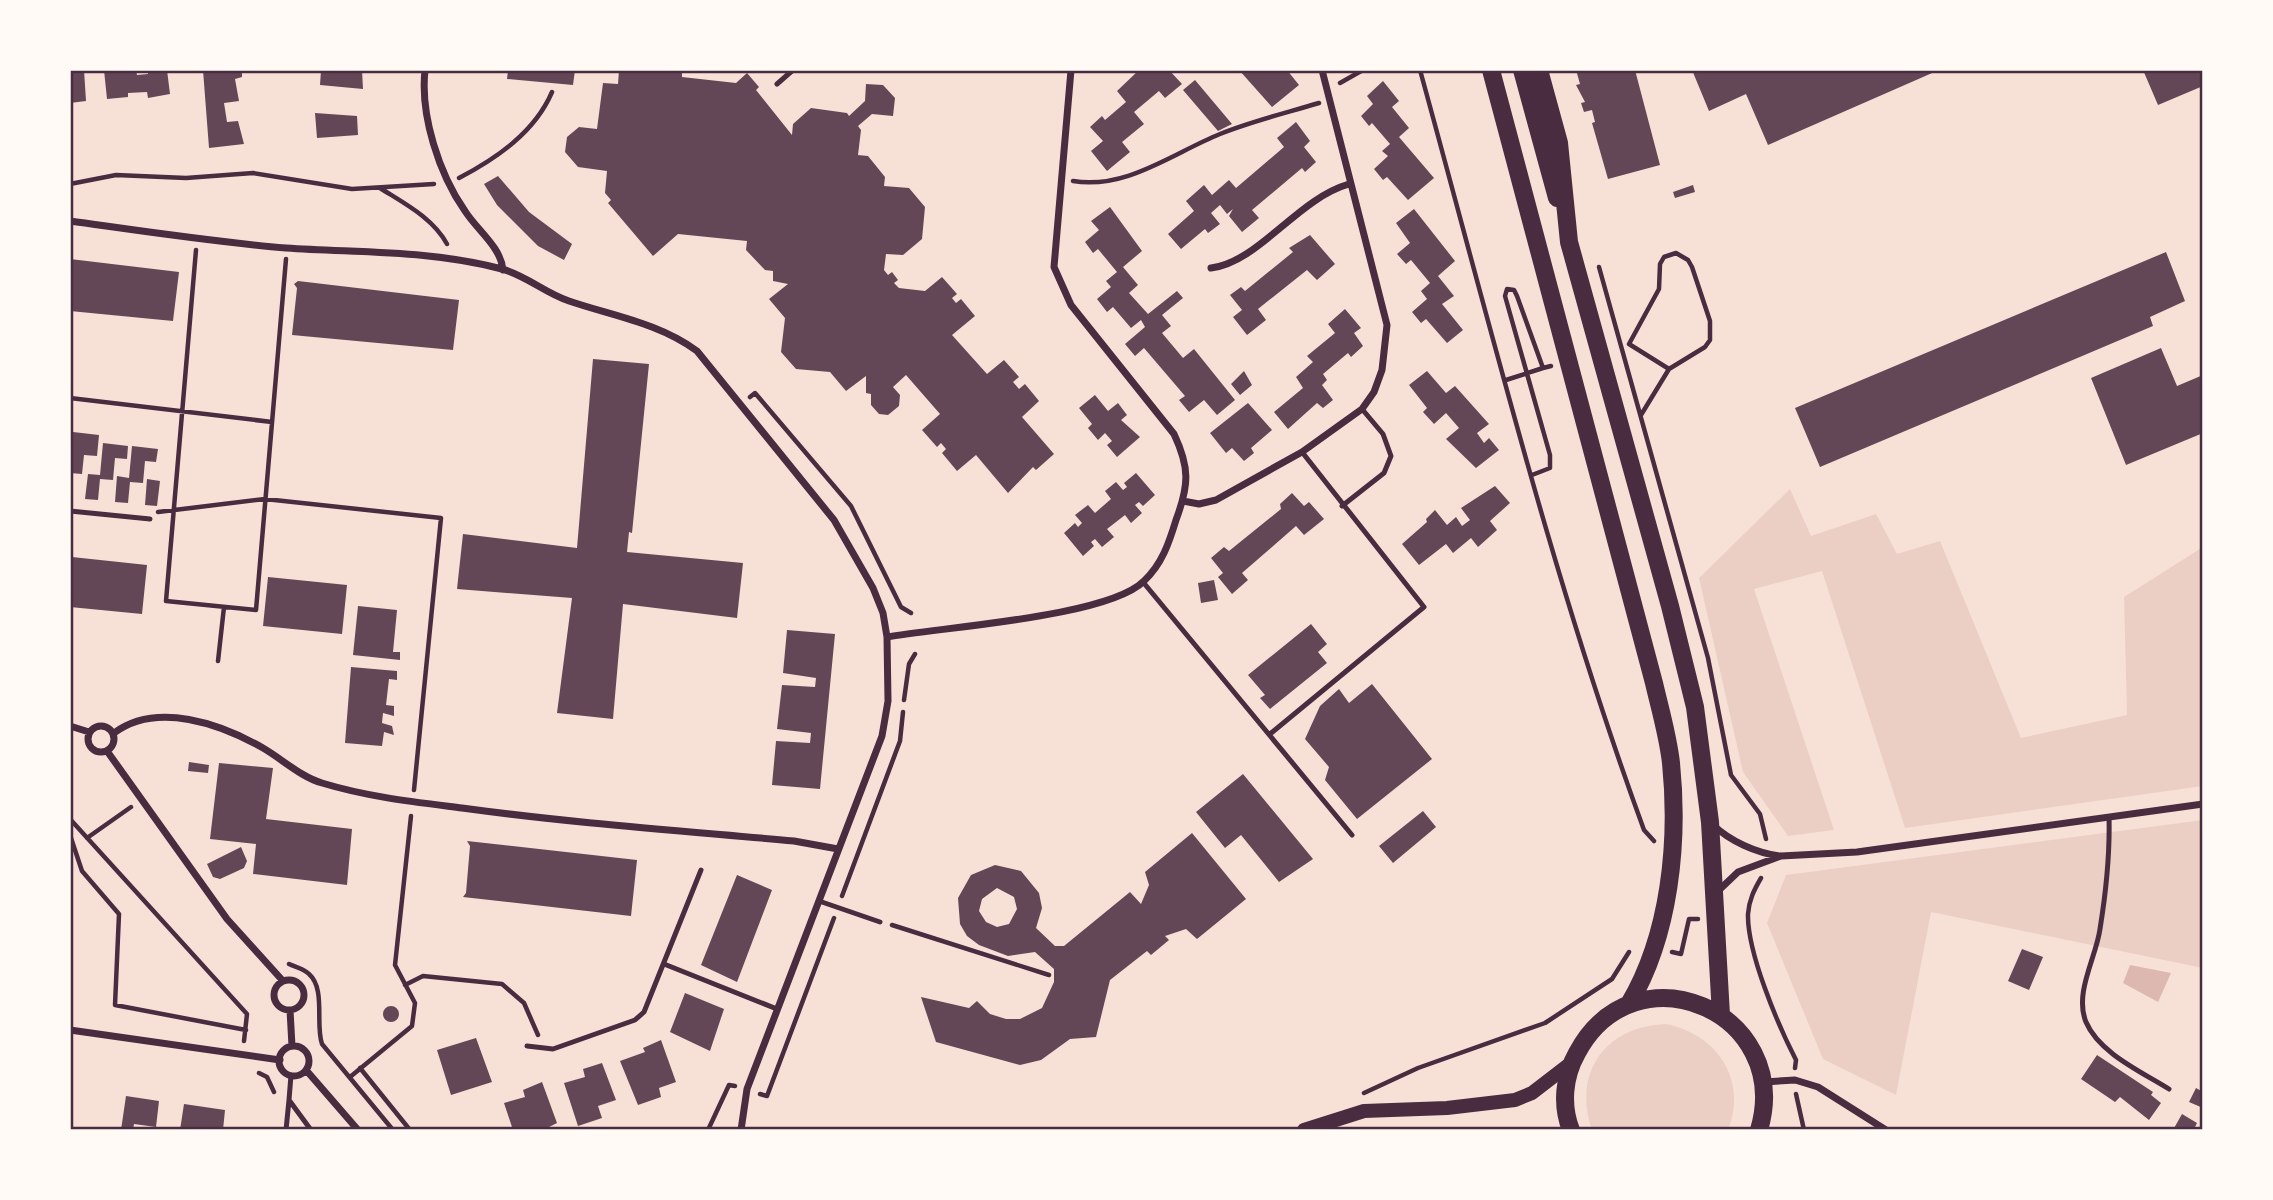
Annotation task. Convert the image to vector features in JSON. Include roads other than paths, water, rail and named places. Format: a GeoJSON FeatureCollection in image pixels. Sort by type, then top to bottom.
{"type":"FeatureCollection","features":[{"type":"Feature","properties":{"kind":"main road"},"geometry":{"type":"LineString","coordinates":[[1491,70],[1654,683],[1671,761],[1671,862],[1649,969],[1629,1004]]}},
{"type":"Feature","properties":{"kind":"main road"},"geometry":{"type":"LineString","coordinates":[[1522,70],[1681,645],[1695,707],[1710,822],[1721,1015]]}},
{"type":"Feature","properties":{"kind":"main road"},"geometry":{"type":"LineString","coordinates":[[1539,70],[1559,143],[1569,242]]}},
{"type":"Feature","properties":{"kind":"main road"},"geometry":{"type":"LineString","coordinates":[[1571,1130],[1565,1103],[1571,1063],[1585,1038],[1605,1018],[1629,1004],[1653,998],[1676,998],[1700,1004],[1721,1015],[1741,1033],[1756,1056],[1764,1082],[1765,1112],[1759,1130]]}},
{"type":"Feature","properties":{"kind":"main road"},"geometry":{"type":"LineString","coordinates":[[1304,1130],[1364,1111],[1447,1108],[1515,1100],[1532,1093],[1571,1063]]}},
{"type":"Feature","properties":{"kind":"street"},"geometry":{"type":"LineString","coordinates":[[425,70],[428,113],[450,183],[463,208],[500,254],[503,270]]}},
{"type":"Feature","properties":{"kind":"street"},"geometry":{"type":"LineString","coordinates":[[887,637],[1031,617],[1107,601],[1129,593],[1157,566],[1183,501],[1187,477],[1185,457],[1174,434],[1071,305],[1058,283],[1053,253],[1071,70]]}},
{"type":"Feature","properties":{"kind":"street"},"geometry":{"type":"LineString","coordinates":[[1183,501],[1199,504],[1216,500],[1302,452],[1362,409],[1374,392],[1382,370],[1387,325],[1322,70]]}},
{"type":"Feature","properties":{"kind":"street"},"geometry":{"type":"LineString","coordinates":[[1211,268],[1231,264],[1323,194],[1349,184]]}},
{"type":"Feature","properties":{"kind":"street"},"geometry":{"type":"LineString","coordinates":[[70,221],[197,239],[287,248],[429,254],[522,276],[552,295],[651,326],[680,339],[696,351],[834,520],[873,588],[883,614],[887,637],[888,701],[883,736],[747,1089],[741,1130]]}},
{"type":"Feature","properties":{"kind":"street"},"geometry":{"type":"LineString","coordinates":[[114,733],[142,719],[163,718],[212,725],[262,748],[318,782],[363,794],[517,815],[794,841],[838,849]]}},
{"type":"Feature","properties":{"kind":"street"},"geometry":{"type":"LineString","coordinates":[[70,726],[89,732],[101,725],[114,733]]}},
{"type":"Feature","properties":{"kind":"street"},"geometry":{"type":"LineString","coordinates":[[89,732],[88,741],[93,749],[107,751],[227,919],[283,981],[297,982],[304,994],[299,1007],[290,1010],[278,1006],[274,997],[277,986],[283,981]]}},
{"type":"Feature","properties":{"kind":"street"},"geometry":{"type":"LineString","coordinates":[[107,751],[114,743],[114,733]]}},
{"type":"Feature","properties":{"kind":"street"},"geometry":{"type":"LineString","coordinates":[[1710,822],[1723,835],[1767,854],[1781,856],[1857,852],[2203,804]]}},
{"type":"Feature","properties":{"kind":"street"},"geometry":{"type":"LineString","coordinates":[[1714,895],[1738,872],[1781,856]]}},
{"type":"Feature","properties":{"kind":"street"},"geometry":{"type":"LineString","coordinates":[[290,1010],[292,1046]]}},
{"type":"Feature","properties":{"kind":"street"},"geometry":{"type":"LineString","coordinates":[[70,1030],[280,1060]]}},
{"type":"Feature","properties":{"kind":"street"},"geometry":{"type":"LineString","coordinates":[[292,1046],[307,1052],[309,1063],[306,1070],[291,1075],[283,1069],[280,1060],[283,1051],[292,1046]]}},
{"type":"Feature","properties":{"kind":"street"},"geometry":{"type":"LineString","coordinates":[[306,1070],[358,1130]]}},
{"type":"Feature","properties":{"kind":"street"},"geometry":{"type":"LineString","coordinates":[[1764,1082],[1795,1080],[1818,1087],[1886,1130]]}},
{"type":"Feature","properties":{"kind":"lane"},"geometry":{"type":"LineString","coordinates":[[777,84],[793,70]]}},
{"type":"Feature","properties":{"kind":"lane"},"geometry":{"type":"LineString","coordinates":[[1342,506],[1384,472],[1391,456],[1383,434],[1362,409]]}},
{"type":"Feature","properties":{"kind":"lane"},"geometry":{"type":"LineString","coordinates":[[1270,734],[1424,607],[1302,452]]}},
{"type":"Feature","properties":{"kind":"lane"},"geometry":{"type":"LineString","coordinates":[[70,511],[150,519]]}},
{"type":"Feature","properties":{"kind":"lane"},"geometry":{"type":"LineString","coordinates":[[1143,582],[1352,835]]}},
{"type":"Feature","properties":{"kind":"lane"},"geometry":{"type":"LineString","coordinates":[[2109,817],[2110,849],[2100,932],[2084,990],[2083,1010],[2086,1024],[2112,1052],[2168,1089]]}},
{"type":"Feature","properties":{"kind":"lane"},"geometry":{"type":"LineString","coordinates":[[527,1046],[553,1049],[635,1020],[644,1012],[701,870]]}},
{"type":"Feature","properties":{"kind":"lane"},"geometry":{"type":"LineString","coordinates":[[820,901],[880,922]]}},
{"type":"Feature","properties":{"kind":"lane"},"geometry":{"type":"LineString","coordinates":[[664,964],[776,1009]]}},
{"type":"Feature","properties":{"kind":"lane"},"geometry":{"type":"LineString","coordinates":[[286,1130],[291,1075]]}},
{"type":"Feature","properties":{"kind":"lane"},"geometry":{"type":"LineString","coordinates":[[289,1100],[310,1130]]}}]}
